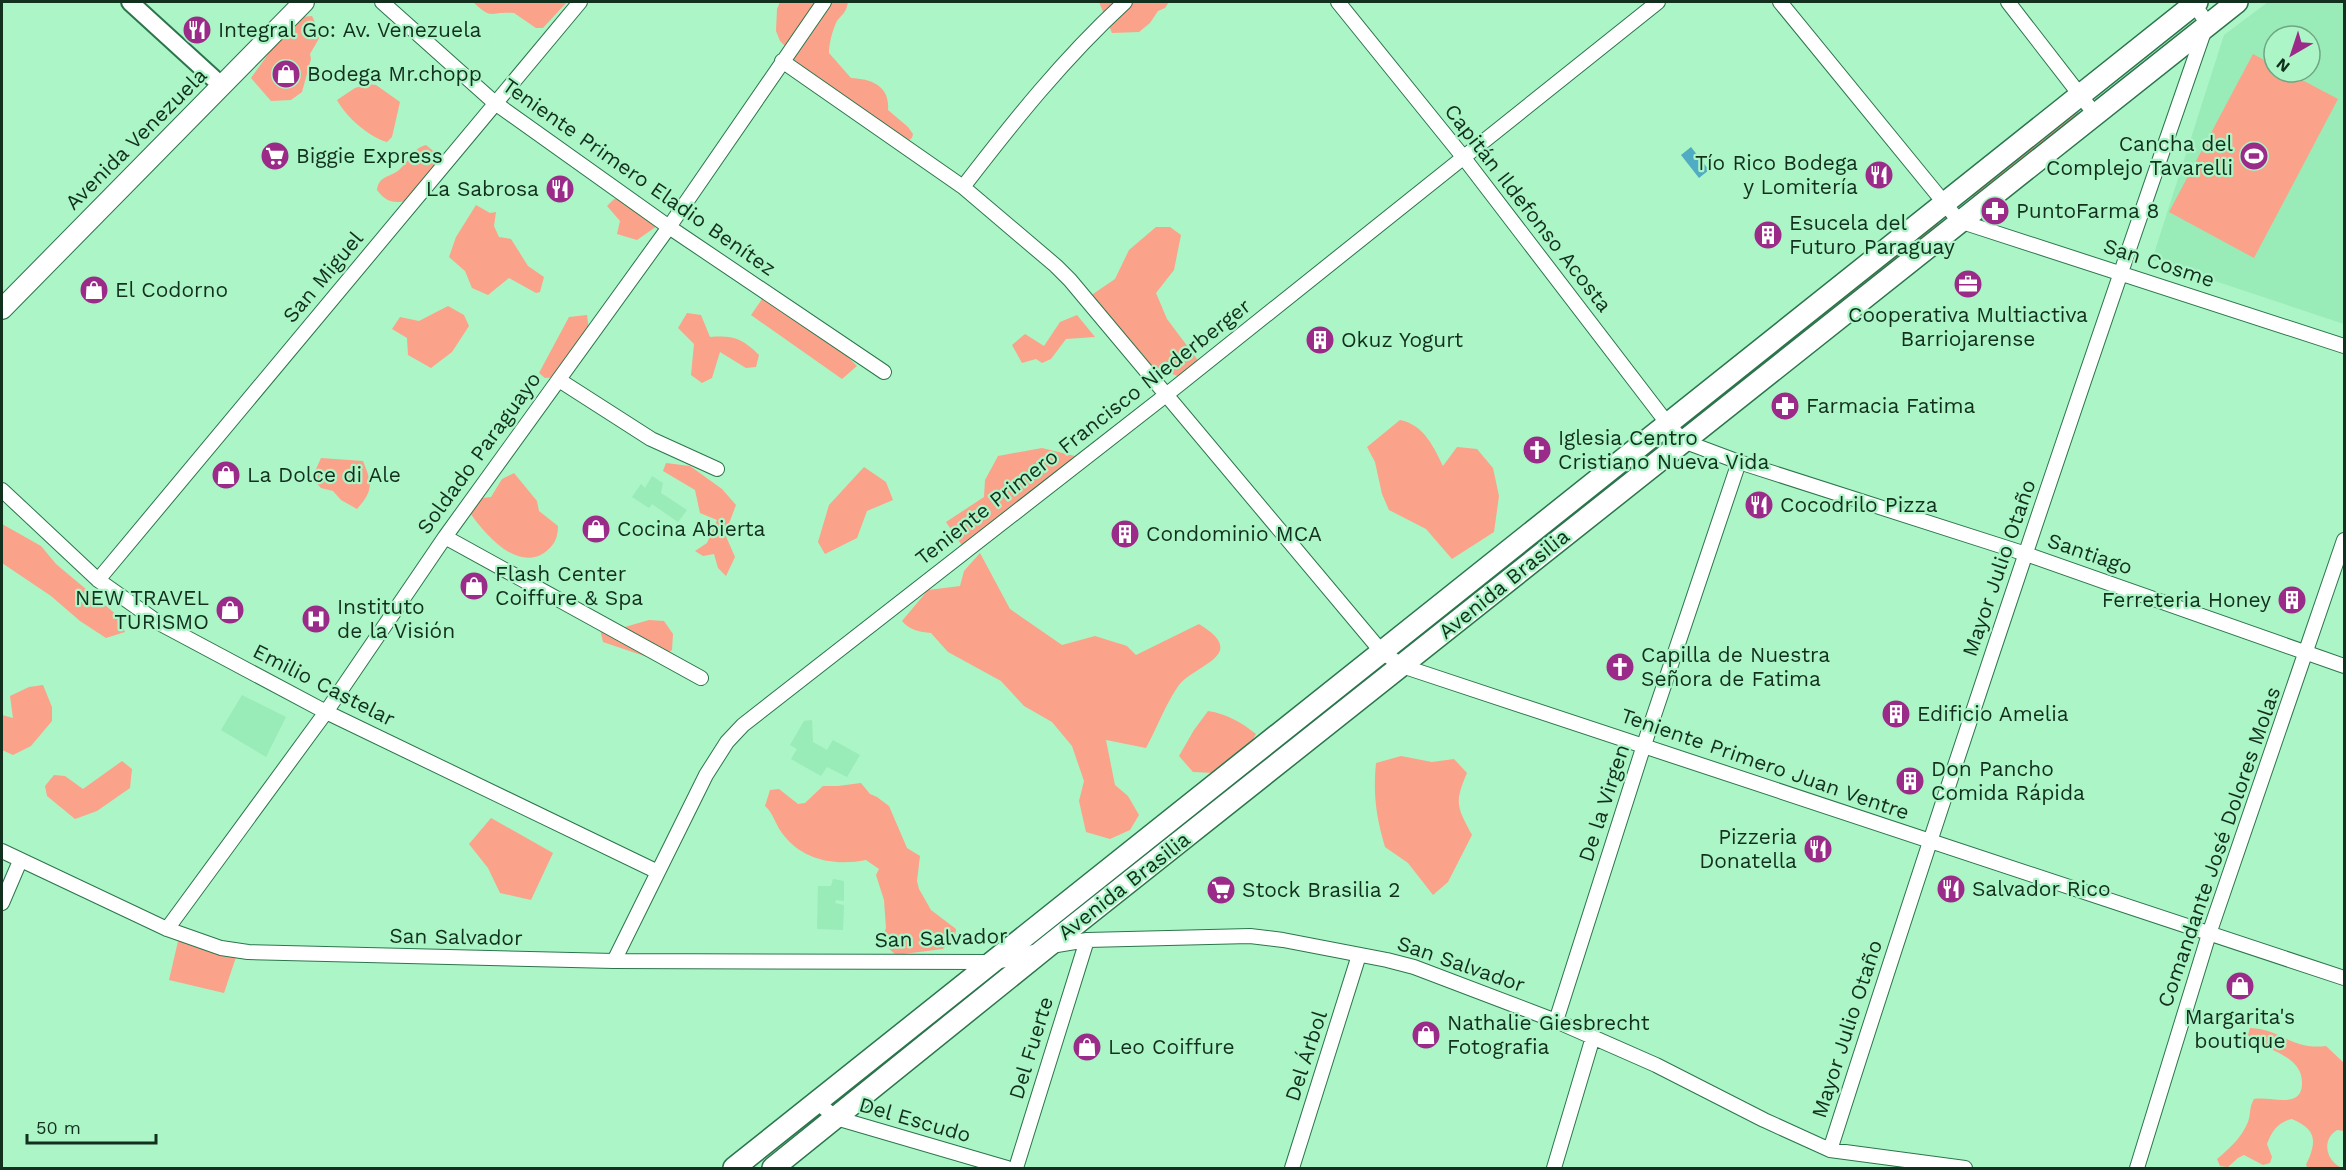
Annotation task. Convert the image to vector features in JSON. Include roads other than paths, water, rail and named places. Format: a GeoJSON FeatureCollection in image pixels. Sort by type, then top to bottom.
{"type":"FeatureCollection","features":[{"type":"Feature","properties":{"kind":"main road","name":"Avenida Venezuela"},"geometry":{"type":"LineString","coordinates":[[2,309],[304,2]]}},
{"type":"Feature","properties":{"kind":"main road","name":"Avenida Brasilia"},"geometry":{"type":"LineString","coordinates":[[773,1168],[2207,23],[2237,2]]}},
{"type":"Feature","properties":{"kind":"main road","name":"Avenida Brasilia"},"geometry":{"type":"LineString","coordinates":[[734,1168],[2195,3]]}},
{"type":"Feature","properties":{"kind":"main road"},"geometry":{"type":"LineString","coordinates":[[1765,345],[1779,365]]}},
{"type":"Feature","properties":{"kind":"street"},"geometry":{"type":"LineString","coordinates":[[130,2],[222,86]]}},
{"type":"Feature","properties":{"kind":"street","name":"Teniente Primero Eladio Benítez"},"geometry":{"type":"LineString","coordinates":[[382,2],[495,103],[669,227],[884,372]]}},
{"type":"Feature","properties":{"kind":"street","name":"San Miguel"},"geometry":{"type":"LineString","coordinates":[[98,580],[580,2]]}},
{"type":"Feature","properties":{"kind":"street","name":"Soldado Paraguayo"},"geometry":{"type":"LineString","coordinates":[[167,929],[326,712],[445,537],[669,227],[824,2]]}},
{"type":"Feature","properties":{"kind":"street"},"geometry":{"type":"LineString","coordinates":[[963,187],[1018,115],[1082,43],[1125,2]]}},
{"type":"Feature","properties":{"kind":"street","name":"Capitán Ildefonso Acosta"},"geometry":{"type":"LineString","coordinates":[[1338,2],[1464,158],[1683,441]]}},
{"type":"Feature","properties":{"kind":"street","name":"Teniente Primero Francisco Niederberger"},"geometry":{"type":"LineString","coordinates":[[614,962],[706,775],[727,742],[743,725],[1166,395],[1658,2]]}},
{"type":"Feature","properties":{"kind":"street"},"geometry":{"type":"LineString","coordinates":[[1780,2],[1959,221]]}},
{"type":"Feature","properties":{"kind":"street"},"geometry":{"type":"LineString","coordinates":[[2008,2],[2094,113]]}},
{"type":"Feature","properties":{"kind":"street"},"geometry":{"type":"LineString","coordinates":[[2195,3],[2207,23]]}},
{"type":"Feature","properties":{"kind":"street","name":"Mayor Julio Otaño"},"geometry":{"type":"LineString","coordinates":[[1830,1150],[1929,842],[2207,23]]}},
{"type":"Feature","properties":{"kind":"street","name":"Teniente Primero Juan Ventre"},"geometry":{"type":"LineString","coordinates":[[782,61],[963,187],[1063,272],[1381,651],[1401,666],[2344,978]]}},
{"type":"Feature","properties":{"kind":"street","name":"San Cosme"},"geometry":{"type":"LineString","coordinates":[[1959,221],[2344,346]]}},
{"type":"Feature","properties":{"kind":"street"},"geometry":{"type":"LineString","coordinates":[[559,380],[651,439],[717,469]]}},
{"type":"Feature","properties":{"kind":"street","name":"Santiago"},"geometry":{"type":"LineString","coordinates":[[1683,441],[1739,462],[2026,554],[2344,666]]}},
{"type":"Feature","properties":{"kind":"street","name":"De la Virgen"},"geometry":{"type":"LineString","coordinates":[[1556,1021],[1644,745],[1739,462]]}},
{"type":"Feature","properties":{"kind":"street","name":"Emilio Castelar"},"geometry":{"type":"LineString","coordinates":[[2,490],[98,580],[159,623],[326,712],[658,872]]}},
{"type":"Feature","properties":{"kind":"street"},"geometry":{"type":"LineString","coordinates":[[445,537],[701,678]]}},
{"type":"Feature","properties":{"kind":"street","name":"Comandante José Dolores Molas"},"geometry":{"type":"LineString","coordinates":[[2138,1168],[2209,934],[2344,540]]}},
{"type":"Feature","properties":{"kind":"street","name":"San Salvador"},"geometry":{"type":"LineString","coordinates":[[2,851],[167,929],[221,948],[248,952],[614,962],[993,962],[1017,958],[1047,947],[1087,940],[1250,936],[1282,940],[1414,967],[1556,1021],[1830,1150],[1965,1168]]}},
{"type":"Feature","properties":{"kind":"street"},"geometry":{"type":"LineString","coordinates":[[2,903],[20,861]]}},
{"type":"Feature","properties":{"kind":"street","name":"Del Fuerte"},"geometry":{"type":"LineString","coordinates":[[1016,1168],[1087,940]]}},
{"type":"Feature","properties":{"kind":"street","name":"Del Árbol"},"geometry":{"type":"LineString","coordinates":[[1292,1168],[1359,955]]}},
{"type":"Feature","properties":{"kind":"street"},"geometry":{"type":"LineString","coordinates":[[1554,1168],[1593,1037]]}},
{"type":"Feature","properties":{"kind":"street","name":"Del Escudo"},"geometry":{"type":"LineString","coordinates":[[817,1102],[836,1118],[1007,1168]]}},
{"type":"Feature","properties":{"kind":"water"},"geometry":{"type":"Polygon","coordinates":[[[1691,147],[1709,170],[1699,178],[1681,155],[1691,147]]]}},
{"type":"Feature","properties":{"kind":"place","name":"Integral Go: Av. Venezuela"},"geometry":{"type":"Point","coordinates":[197,30]}},
{"type":"Feature","properties":{"kind":"place","name":"Bodega Mr.chopp"},"geometry":{"type":"Point","coordinates":[286,74]}},
{"type":"Feature","properties":{"kind":"place","name":"Biggie Express"},"geometry":{"type":"Point","coordinates":[275,156]}},
{"type":"Feature","properties":{"kind":"place","name":"Cancha del Complejo Tavarelli"},"geometry":{"type":"Point","coordinates":[2254,156]}},
{"type":"Feature","properties":{"kind":"place","name":"Tío Rico Bodega y Lomitería"},"geometry":{"type":"Point","coordinates":[1879,175]}},
{"type":"Feature","properties":{"kind":"place","name":"La Sabrosa"},"geometry":{"type":"Point","coordinates":[560,189]}},
{"type":"Feature","properties":{"kind":"place","name":"PuntoFarma 8"},"geometry":{"type":"Point","coordinates":[1995,211]}},
{"type":"Feature","properties":{"kind":"place","name":"Esucela del Futuro Paraguay"},"geometry":{"type":"Point","coordinates":[1768,235]}},
{"type":"Feature","properties":{"kind":"place","name":"Cooperativa Multiactiva Barriojarense"},"geometry":{"type":"Point","coordinates":[1968,284]}},
{"type":"Feature","properties":{"kind":"place","name":"El Codorno"},"geometry":{"type":"Point","coordinates":[94,290]}},
{"type":"Feature","properties":{"kind":"place","name":"Okuz Yogurt"},"geometry":{"type":"Point","coordinates":[1320,340]}},
{"type":"Feature","properties":{"kind":"place","name":"Farmacia Fatima"},"geometry":{"type":"Point","coordinates":[1785,406]}},
{"type":"Feature","properties":{"kind":"place","name":"Iglesia Centro Cristiano Nueva Vida"},"geometry":{"type":"Point","coordinates":[1537,450]}},
{"type":"Feature","properties":{"kind":"place","name":"La Dolce di Ale"},"geometry":{"type":"Point","coordinates":[226,475]}},
{"type":"Feature","properties":{"kind":"place","name":"Cocodrilo Pizza"},"geometry":{"type":"Point","coordinates":[1759,505]}},
{"type":"Feature","properties":{"kind":"place","name":"Cocina Abierta"},"geometry":{"type":"Point","coordinates":[596,529]}},
{"type":"Feature","properties":{"kind":"place","name":"Condominio MCA"},"geometry":{"type":"Point","coordinates":[1125,534]}},
{"type":"Feature","properties":{"kind":"place","name":"Flash Center Coiffure & Spa"},"geometry":{"type":"Point","coordinates":[474,586]}},
{"type":"Feature","properties":{"kind":"place","name":"Ferreteria Honey"},"geometry":{"type":"Point","coordinates":[2292,600]}},
{"type":"Feature","properties":{"kind":"place","name":"NEW TRAVEL TURISMO"},"geometry":{"type":"Point","coordinates":[230,610]}},
{"type":"Feature","properties":{"kind":"place","name":"Instituto de la Visión"},"geometry":{"type":"Point","coordinates":[316,619]}},
{"type":"Feature","properties":{"kind":"place","name":"Capilla de Nuestra Señora de Fatima"},"geometry":{"type":"Point","coordinates":[1620,667]}},
{"type":"Feature","properties":{"kind":"place","name":"Edificio Amelia"},"geometry":{"type":"Point","coordinates":[1896,714]}},
{"type":"Feature","properties":{"kind":"place","name":"Don Pancho Comida Rápida"},"geometry":{"type":"Point","coordinates":[1910,781]}},
{"type":"Feature","properties":{"kind":"place","name":"Pizzeria Donatella"},"geometry":{"type":"Point","coordinates":[1818,849]}},
{"type":"Feature","properties":{"kind":"place","name":"Salvador Rico"},"geometry":{"type":"Point","coordinates":[1951,889]}},
{"type":"Feature","properties":{"kind":"place","name":"Stock Brasilia 2"},"geometry":{"type":"Point","coordinates":[1221,890]}},
{"type":"Feature","properties":{"kind":"place","name":"Margarita's boutique"},"geometry":{"type":"Point","coordinates":[2240,986]}},
{"type":"Feature","properties":{"kind":"place","name":"Nathalie Giesbrecht Fotografia"},"geometry":{"type":"Point","coordinates":[1426,1035]}},
{"type":"Feature","properties":{"kind":"place","name":"Leo Coiffure"},"geometry":{"type":"Point","coordinates":[1087,1047]}}]}
